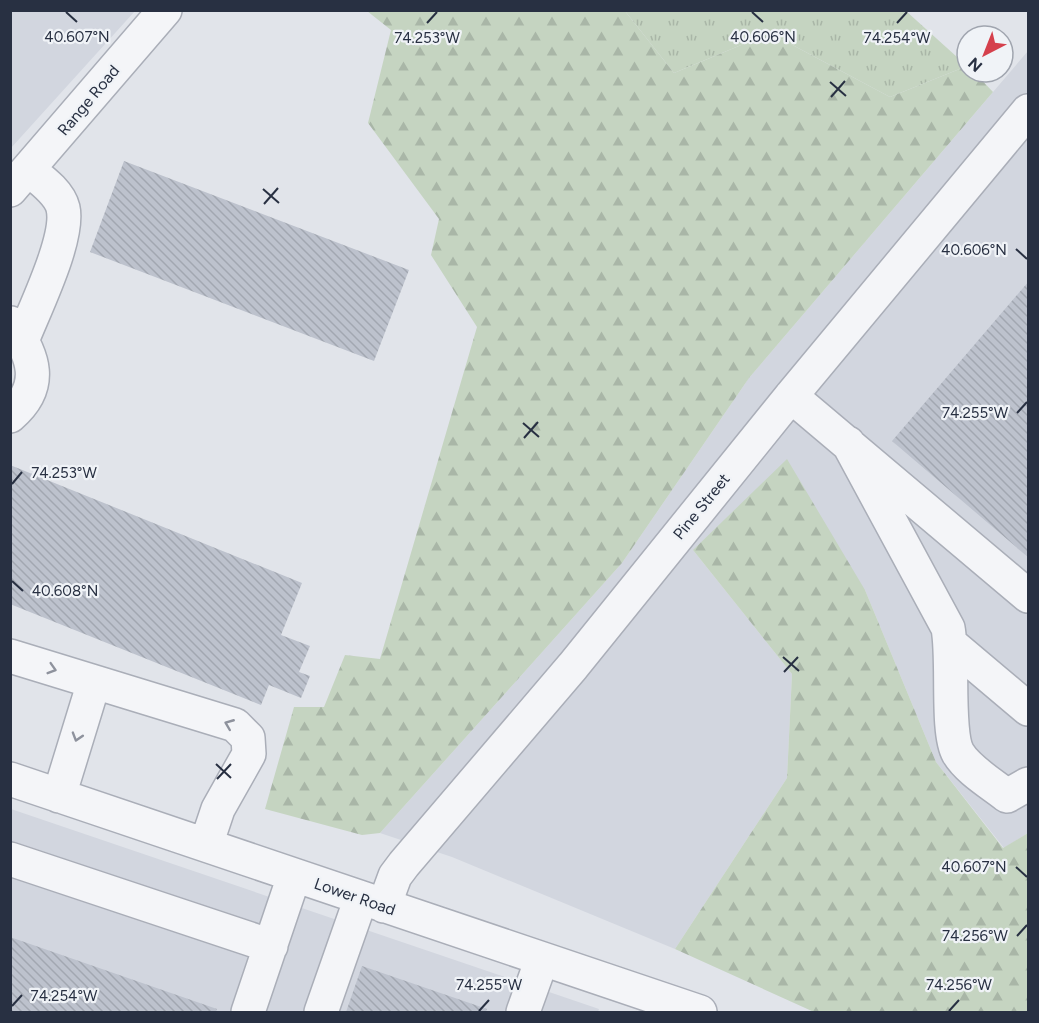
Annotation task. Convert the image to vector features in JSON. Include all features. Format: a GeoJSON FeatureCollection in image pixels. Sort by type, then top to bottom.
{"type":"FeatureCollection","features":[{"type":"Feature","properties":{"kind":"street","name":"Range Road"},"geometry":{"type":"LineString","coordinates":[[20,180],[165,10]]}},
{"type":"Feature","properties":{"kind":"street","name":"Pine Street"},"geometry":{"type":"LineString","coordinates":[[321,1012],[372,902],[573,666],[791,396],[1029,111]]}},
{"type":"Feature","properties":{"kind":"street"},"geometry":{"type":"LineString","coordinates":[[10,416],[22,406],[33,383],[31,356],[16,332],[64,230],[63,206],[50,188],[20,180]]}},
{"type":"Feature","properties":{"kind":"street"},"geometry":{"type":"LineString","coordinates":[[791,396],[1029,596]]}},
{"type":"Feature","properties":{"kind":"street"},"geometry":{"type":"LineString","coordinates":[[848,443],[942,616],[951,644],[954,734],[958,754],[1007,796],[1029,784]]}},
{"type":"Feature","properties":{"kind":"street"},"geometry":{"type":"LineString","coordinates":[[951,644],[1029,709]]}},
{"type":"Feature","properties":{"kind":"street"},"geometry":{"type":"LineString","coordinates":[[10,656],[235,725],[248,738],[249,754],[218,809],[206,845]]}},
{"type":"Feature","properties":{"kind":"street"},"geometry":{"type":"LineString","coordinates":[[59,796],[94,682]]}},
{"type":"Feature","properties":{"kind":"street","name":"Lower Road"},"geometry":{"type":"LineString","coordinates":[[10,779],[700,1012]]}},
{"type":"Feature","properties":{"kind":"street"},"geometry":{"type":"LineString","coordinates":[[10,859],[271,946]]}},
{"type":"Feature","properties":{"kind":"street"},"geometry":{"type":"LineString","coordinates":[[248,1012],[294,876]]}},
{"type":"Feature","properties":{"kind":"street"},"geometry":{"type":"LineString","coordinates":[[523,1012],[542,959]]}},
{"type":"Feature","properties":{"kind":"shaded area"},"geometry":{"type":"Polygon","coordinates":[[[10,11],[135,11],[11,148],[10,11]]]}},
{"type":"Feature","properties":{"kind":"shaded area"},"geometry":{"type":"Polygon","coordinates":[[[1028,51],[1028,833],[1004,848],[936,762],[865,590],[693,550],[792,674],[787,778],[675,949],[452,857],[380,833],[622,563],[749,378],[1000,84],[1015,84],[1015,66],[1028,51]]]}},
{"type":"Feature","properties":{"kind":"shaded area"},"geometry":{"type":"Polygon","coordinates":[[[11,809],[599,1009],[598,1012],[11,1012],[11,809]]]}},
{"type":"Feature","properties":{"kind":"green space"},"geometry":{"type":"Polygon","coordinates":[[[367,11],[625,11],[674,73],[770,33],[890,97],[955,71],[955,84],[985,84],[993,92],[749,378],[622,563],[380,833],[362,835],[265,809],[294,707],[324,707],[345,655],[380,659],[477,327],[431,255],[439,219],[368,123],[391,30],[367,11]]]}},
{"type":"Feature","properties":{"kind":"green space"},"geometry":{"type":"Polygon","coordinates":[[[625,11],[906,11],[955,55],[955,71],[890,97],[770,33],[674,73],[625,11]]]}},
{"type":"Feature","properties":{"kind":"green space"},"geometry":{"type":"Polygon","coordinates":[[[787,459],[865,590],[936,762],[1003,848],[1028,833],[1028,1012],[814,1012],[675,949],[787,778],[792,674],[693,550],[787,459]]]}},
{"type":"Feature","properties":{"kind":"building"},"geometry":{"type":"Polygon","coordinates":[[[124,161],[409,270],[374,361],[90,252],[124,161]]]}},
{"type":"Feature","properties":{"kind":"building"},"geometry":{"type":"Polygon","coordinates":[[[1029,281],[1029,558],[892,441],[1029,281]]]}},
{"type":"Feature","properties":{"kind":"building"},"geometry":{"type":"Polygon","coordinates":[[[10,465],[302,583],[281,635],[310,646],[299,672],[310,676],[301,698],[269,685],[261,705],[10,604],[10,465]]]}},
{"type":"Feature","properties":{"kind":"building"},"geometry":{"type":"Polygon","coordinates":[[[10,937],[217,1009],[216,1012],[10,1012],[10,937]]]}},
{"type":"Feature","properties":{"kind":"building"},"geometry":{"type":"Polygon","coordinates":[[[362,966],[487,1009],[486,1012],[346,1012],[362,966]]]}}]}
